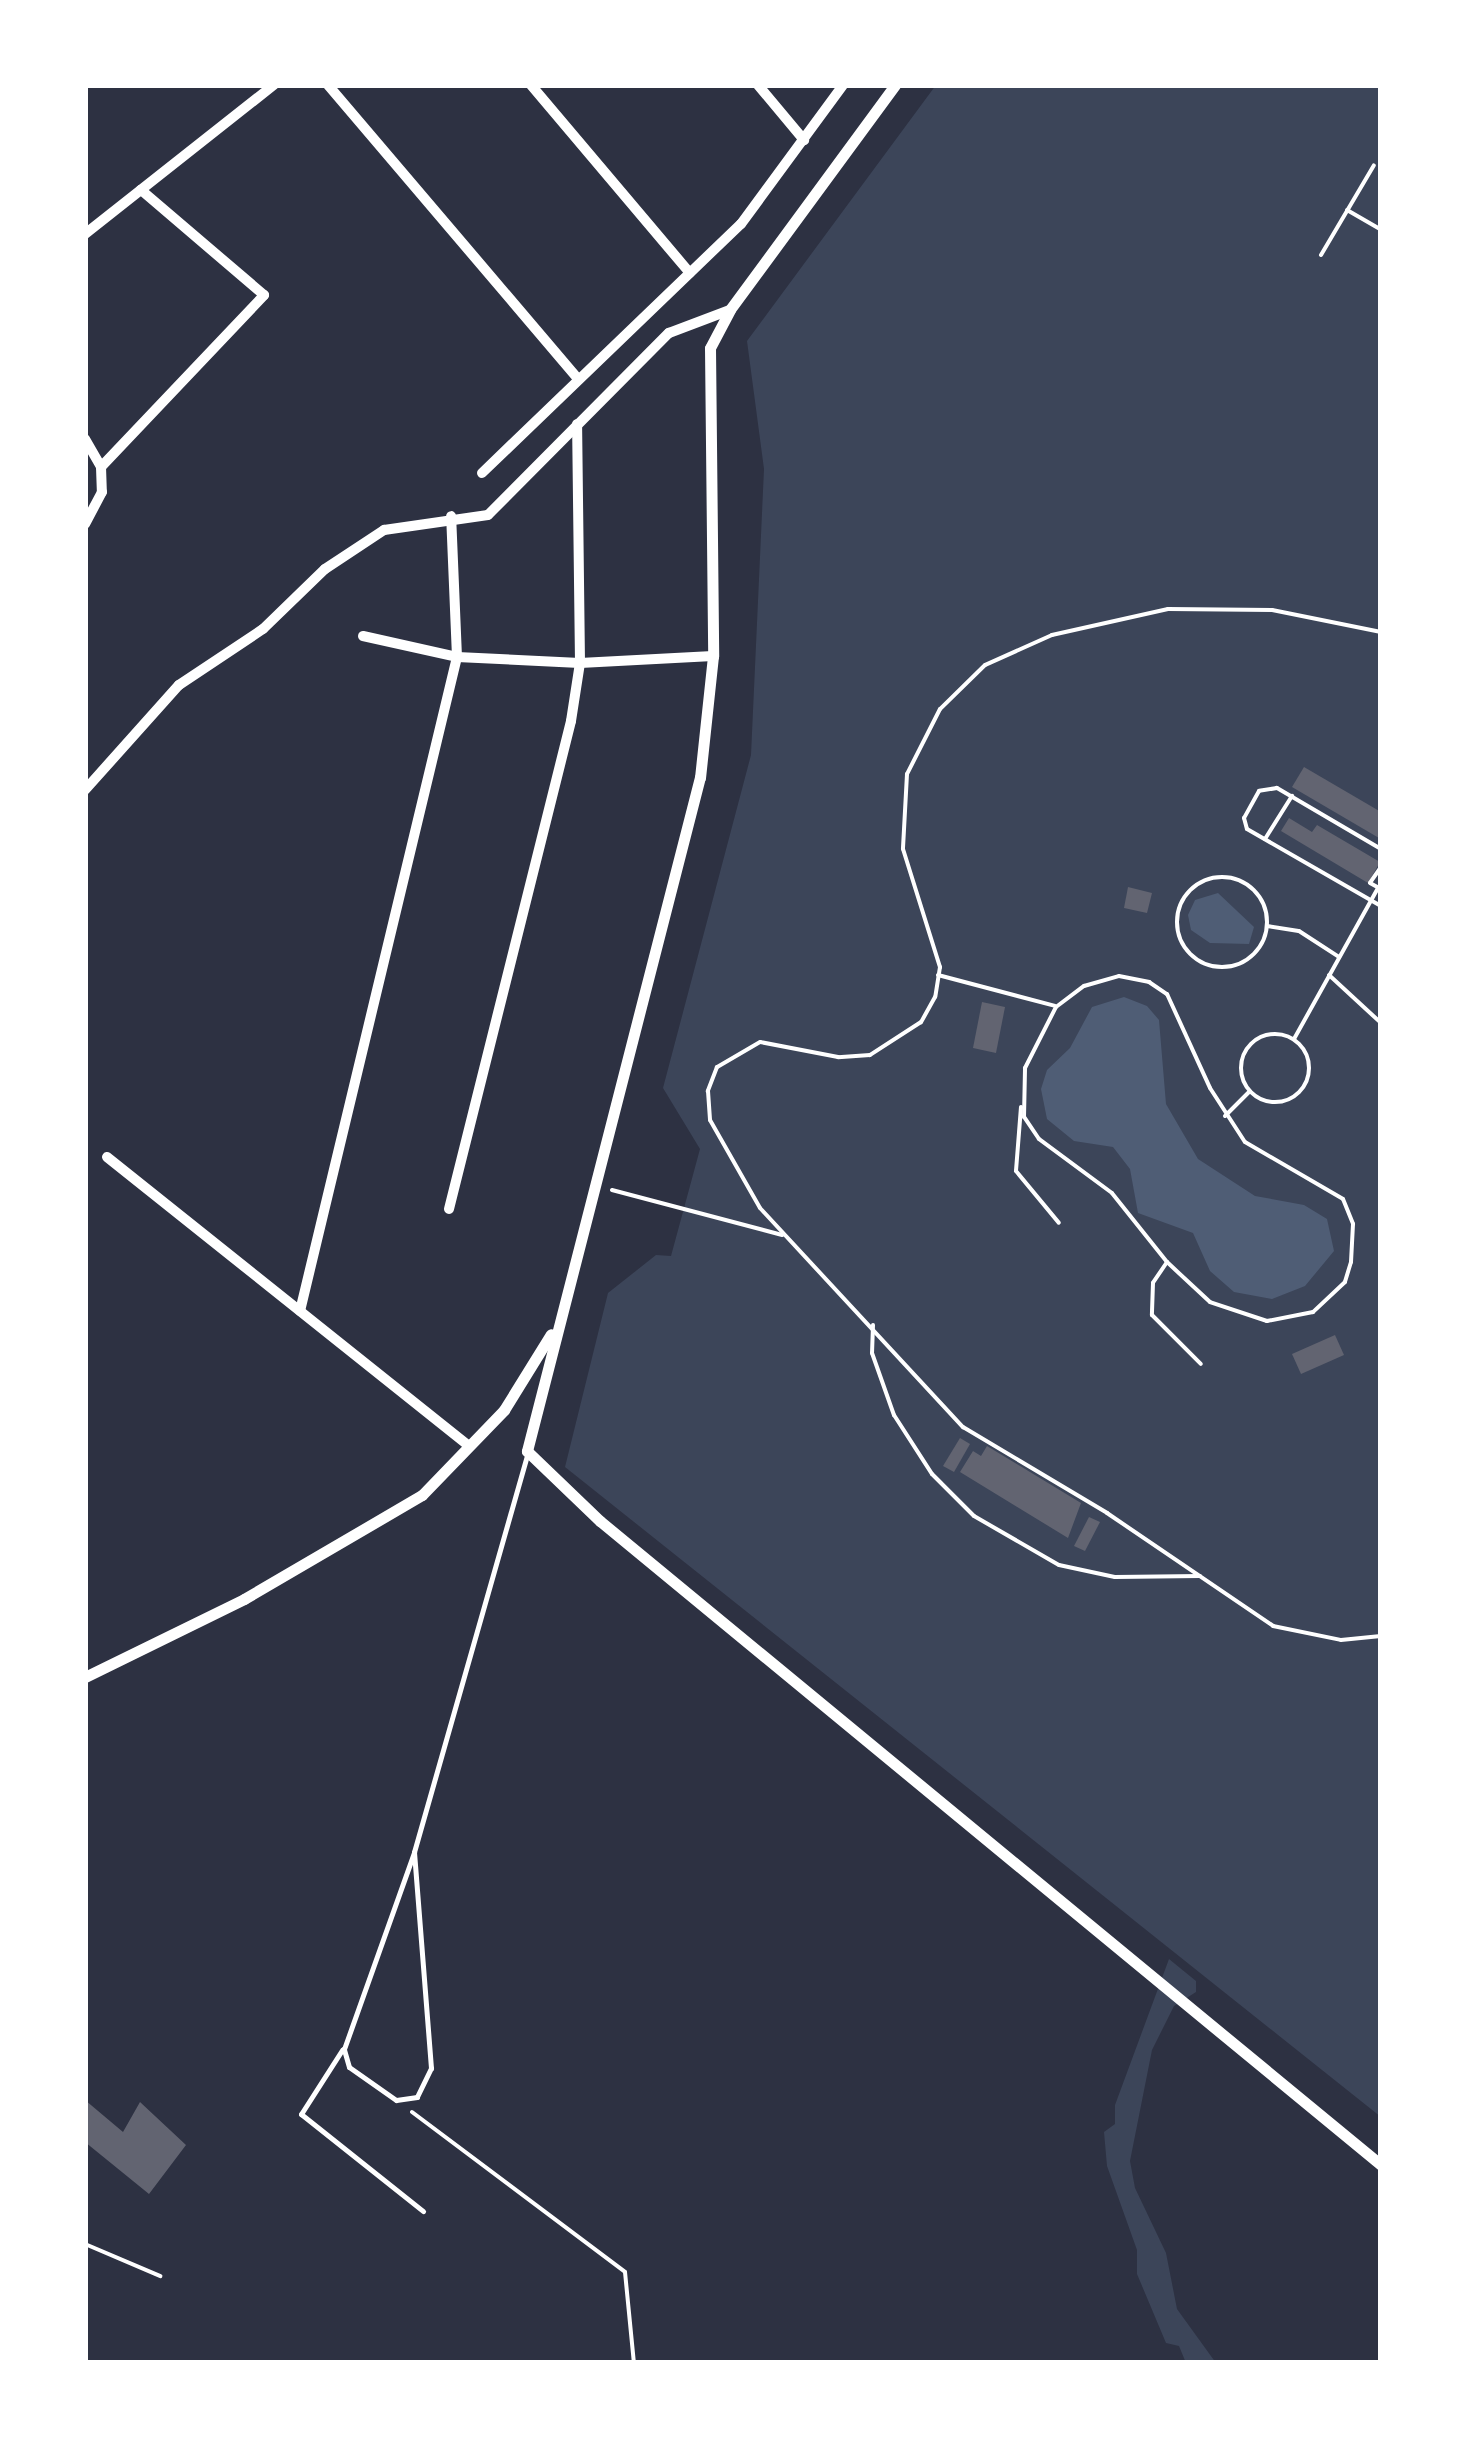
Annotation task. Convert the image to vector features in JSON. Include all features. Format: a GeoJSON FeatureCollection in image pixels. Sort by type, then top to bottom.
{"type":"FeatureCollection","features":[{"type":"Feature","properties":{"kind":"street"},"geometry":{"type":"LineString","coordinates":[[85,234],[274,85]]}},
{"type":"Feature","properties":{"kind":"street"},"geometry":{"type":"LineString","coordinates":[[328,85],[576,376]]}},
{"type":"Feature","properties":{"kind":"street"},"geometry":{"type":"LineString","coordinates":[[531,85],[690,273]]}},
{"type":"Feature","properties":{"kind":"street"},"geometry":{"type":"LineString","coordinates":[[758,85],[804,140]]}},
{"type":"Feature","properties":{"kind":"street"},"geometry":{"type":"LineString","coordinates":[[482,473],[576,376],[741,224],[843,85]]}},
{"type":"Feature","properties":{"kind":"street"},"geometry":{"type":"LineString","coordinates":[[894,85],[730,310],[710,348],[714,656],[700,777],[556,1326],[528,1451],[600,1522],[1381,2164]]}},
{"type":"Feature","properties":{"kind":"street"},"geometry":{"type":"LineString","coordinates":[[101,468],[264,294],[141,190]]}},
{"type":"Feature","properties":{"kind":"street"},"geometry":{"type":"LineString","coordinates":[[85,790],[180,685],[263,629],[325,569],[384,530],[450,516],[488,515],[669,333],[730,310]]}},
{"type":"Feature","properties":{"kind":"street"},"geometry":{"type":"LineString","coordinates":[[450,1209],[580,663],[577,424]]}},
{"type":"Feature","properties":{"kind":"street"},"geometry":{"type":"LineString","coordinates":[[85,439],[101,468],[102,492],[85,524]]}},
{"type":"Feature","properties":{"kind":"street"},"geometry":{"type":"LineString","coordinates":[[300,1311],[457,657],[450,516]]}},
{"type":"Feature","properties":{"kind":"street"},"geometry":{"type":"LineString","coordinates":[[363,636],[457,657],[580,663],[714,656]]}},
{"type":"Feature","properties":{"kind":"street"},"geometry":{"type":"LineString","coordinates":[[108,1157],[468,1446]]}},
{"type":"Feature","properties":{"kind":"street"},"geometry":{"type":"LineString","coordinates":[[85,1677],[244,1598],[422,1495],[504,1410],[556,1326]]}},
{"type":"Feature","properties":{"kind":"lane"},"geometry":{"type":"LineString","coordinates":[[423,2211],[300,2114],[344,2048],[414,1852],[528,1451]]}},
{"type":"Feature","properties":{"kind":"lane"},"geometry":{"type":"LineString","coordinates":[[344,2048],[348,2067],[396,2100],[417,2096],[431,2068],[414,1852]]}},
{"type":"Feature","properties":{"kind":"path"},"geometry":{"type":"LineString","coordinates":[[1321,255],[1374,165]]}},
{"type":"Feature","properties":{"kind":"path"},"geometry":{"type":"LineString","coordinates":[[1348,210],[1381,230]]}},
{"type":"Feature","properties":{"kind":"path"},"geometry":{"type":"LineString","coordinates":[[1381,632],[1272,610],[1168,609],[1052,635],[985,665],[955,690],[919,740],[904,794],[903,849],[933,932],[938,976],[921,1022],[870,1055],[838,1056],[760,1042],[717,1067],[708,1090],[710,1120],[725,1154],[782,1235],[873,1323],[963,1427],[1273,1626],[1342,1640],[1381,1636]]}},
{"type":"Feature","properties":{"kind":"path"},"geometry":{"type":"LineString","coordinates":[[1381,848],[1277,788],[1259,791],[1245,825],[1381,906]]}},
{"type":"Feature","properties":{"kind":"path"},"geometry":{"type":"LineString","coordinates":[[1265,840],[1292,796]]}},
{"type":"Feature","properties":{"kind":"path"},"geometry":{"type":"LineString","coordinates":[[1294,1039],[1380,888],[1370,883],[1381,868]]}},
{"type":"Feature","properties":{"kind":"path"},"geometry":{"type":"LineString","coordinates":[[1231,878],[1257,894],[1266,926],[1247,960],[1220,968],[1194,958],[1178,920],[1189,892],[1201,883],[1231,878]]}},
{"type":"Feature","properties":{"kind":"path"},"geometry":{"type":"LineString","coordinates":[[1266,926],[1299,931],[1339,958]]}},
{"type":"Feature","properties":{"kind":"path"},"geometry":{"type":"LineString","coordinates":[[1330,975],[1381,1023]]}},
{"type":"Feature","properties":{"kind":"path"},"geometry":{"type":"LineString","coordinates":[[938,976],[1056,1007]]}},
{"type":"Feature","properties":{"kind":"path"},"geometry":{"type":"LineString","coordinates":[[1023,1103],[1038,1138],[1112,1193],[1167,1262],[1228,1312],[1266,1321],[1313,1312],[1344,1282],[1355,1244],[1343,1199],[1260,1156],[1225,1116],[1177,1008],[1149,982],[1102,978],[1056,1007],[1025,1068],[1016,1171],[1060,1223]]}},
{"type":"Feature","properties":{"kind":"path"},"geometry":{"type":"LineString","coordinates":[[1264,1035],[1294,1039],[1308,1059],[1300,1091],[1270,1102],[1250,1091],[1241,1070],[1246,1048],[1264,1035]]}},
{"type":"Feature","properties":{"kind":"path"},"geometry":{"type":"LineString","coordinates":[[1225,1116],[1250,1091]]}},
{"type":"Feature","properties":{"kind":"path"},"geometry":{"type":"LineString","coordinates":[[593,1185],[782,1235]]}},
{"type":"Feature","properties":{"kind":"path"},"geometry":{"type":"LineString","coordinates":[[1167,1262],[1152,1283],[1152,1315],[1200,1364]]}},
{"type":"Feature","properties":{"kind":"path"},"geometry":{"type":"LineString","coordinates":[[873,1323],[872,1353],[894,1415],[952,1499],[1026,1550],[1059,1564],[1115,1578],[1200,1576]]}},
{"type":"Feature","properties":{"kind":"path"},"geometry":{"type":"LineString","coordinates":[[396,2100],[625,2272],[634,2363]]}},
{"type":"Feature","properties":{"kind":"path"},"geometry":{"type":"LineString","coordinates":[[85,2244],[160,2276]]}},
{"type":"Feature","properties":{"kind":"shaded area"},"geometry":{"type":"Polygon","coordinates":[[[936,85],[1381,85],[1381,2117],[565,1467],[608,1293],[656,1255],[671,1256],[700,1149],[663,1088],[751,755],[764,469],[747,341],[936,85]]]}},
{"type":"Feature","properties":{"kind":"shaded area"},"geometry":{"type":"Polygon","coordinates":[[[1218,893],[1254,927],[1249,944],[1210,943],[1191,930],[1188,915],[1195,900],[1218,893]]]}},
{"type":"Feature","properties":{"kind":"shaded area"},"geometry":{"type":"Polygon","coordinates":[[[1124,997],[1147,1006],[1159,1020],[1166,1104],[1198,1159],[1255,1196],[1304,1205],[1327,1219],[1334,1251],[1305,1286],[1272,1299],[1234,1292],[1210,1271],[1193,1233],[1138,1213],[1130,1169],[1113,1147],[1074,1141],[1047,1119],[1041,1089],[1047,1070],[1070,1048],[1092,1007],[1124,997]]]}},
{"type":"Feature","properties":{"kind":"shaded area"},"geometry":{"type":"Polygon","coordinates":[[[1169,1959],[1196,1981],[1196,1992],[1174,2006],[1152,2050],[1130,2161],[1135,2188],[1166,2253],[1177,2309],[1216,2363],[1186,2363],[1179,2346],[1166,2343],[1137,2274],[1137,2250],[1107,2166],[1104,2132],[1115,2124],[1115,2105],[1169,1959]]]}},
{"type":"Feature","properties":{"kind":"building"},"geometry":{"type":"Polygon","coordinates":[[[1304,767],[1381,812],[1379,838],[1292,787],[1304,767]]]}},
{"type":"Feature","properties":{"kind":"building"},"geometry":{"type":"Polygon","coordinates":[[[1289,818],[1312,832],[1317,825],[1380,862],[1368,883],[1281,831],[1289,818]]]}},
{"type":"Feature","properties":{"kind":"building"},"geometry":{"type":"Polygon","coordinates":[[[1128,887],[1152,893],[1147,913],[1124,908],[1128,887]]]}},
{"type":"Feature","properties":{"kind":"building"},"geometry":{"type":"Polygon","coordinates":[[[982,1002],[1005,1007],[996,1053],[973,1048],[982,1002]]]}},
{"type":"Feature","properties":{"kind":"building"},"geometry":{"type":"Polygon","coordinates":[[[1335,1335],[1344,1355],[1301,1374],[1292,1354],[1335,1335]]]}},
{"type":"Feature","properties":{"kind":"building"},"geometry":{"type":"Polygon","coordinates":[[[960,1438],[970,1444],[954,1472],[943,1466],[960,1438]]]}},
{"type":"Feature","properties":{"kind":"building"},"geometry":{"type":"Polygon","coordinates":[[[987,1446],[1081,1503],[1068,1538],[960,1472],[973,1451],[981,1456],[987,1446]]]}},
{"type":"Feature","properties":{"kind":"building"},"geometry":{"type":"Polygon","coordinates":[[[1089,1517],[1100,1522],[1085,1551],[1074,1546],[1089,1517]]]}},
{"type":"Feature","properties":{"kind":"building"},"geometry":{"type":"Polygon","coordinates":[[[85,2100],[123,2132],[140,2102],[186,2145],[149,2194],[85,2142],[85,2100]]]}}]}
